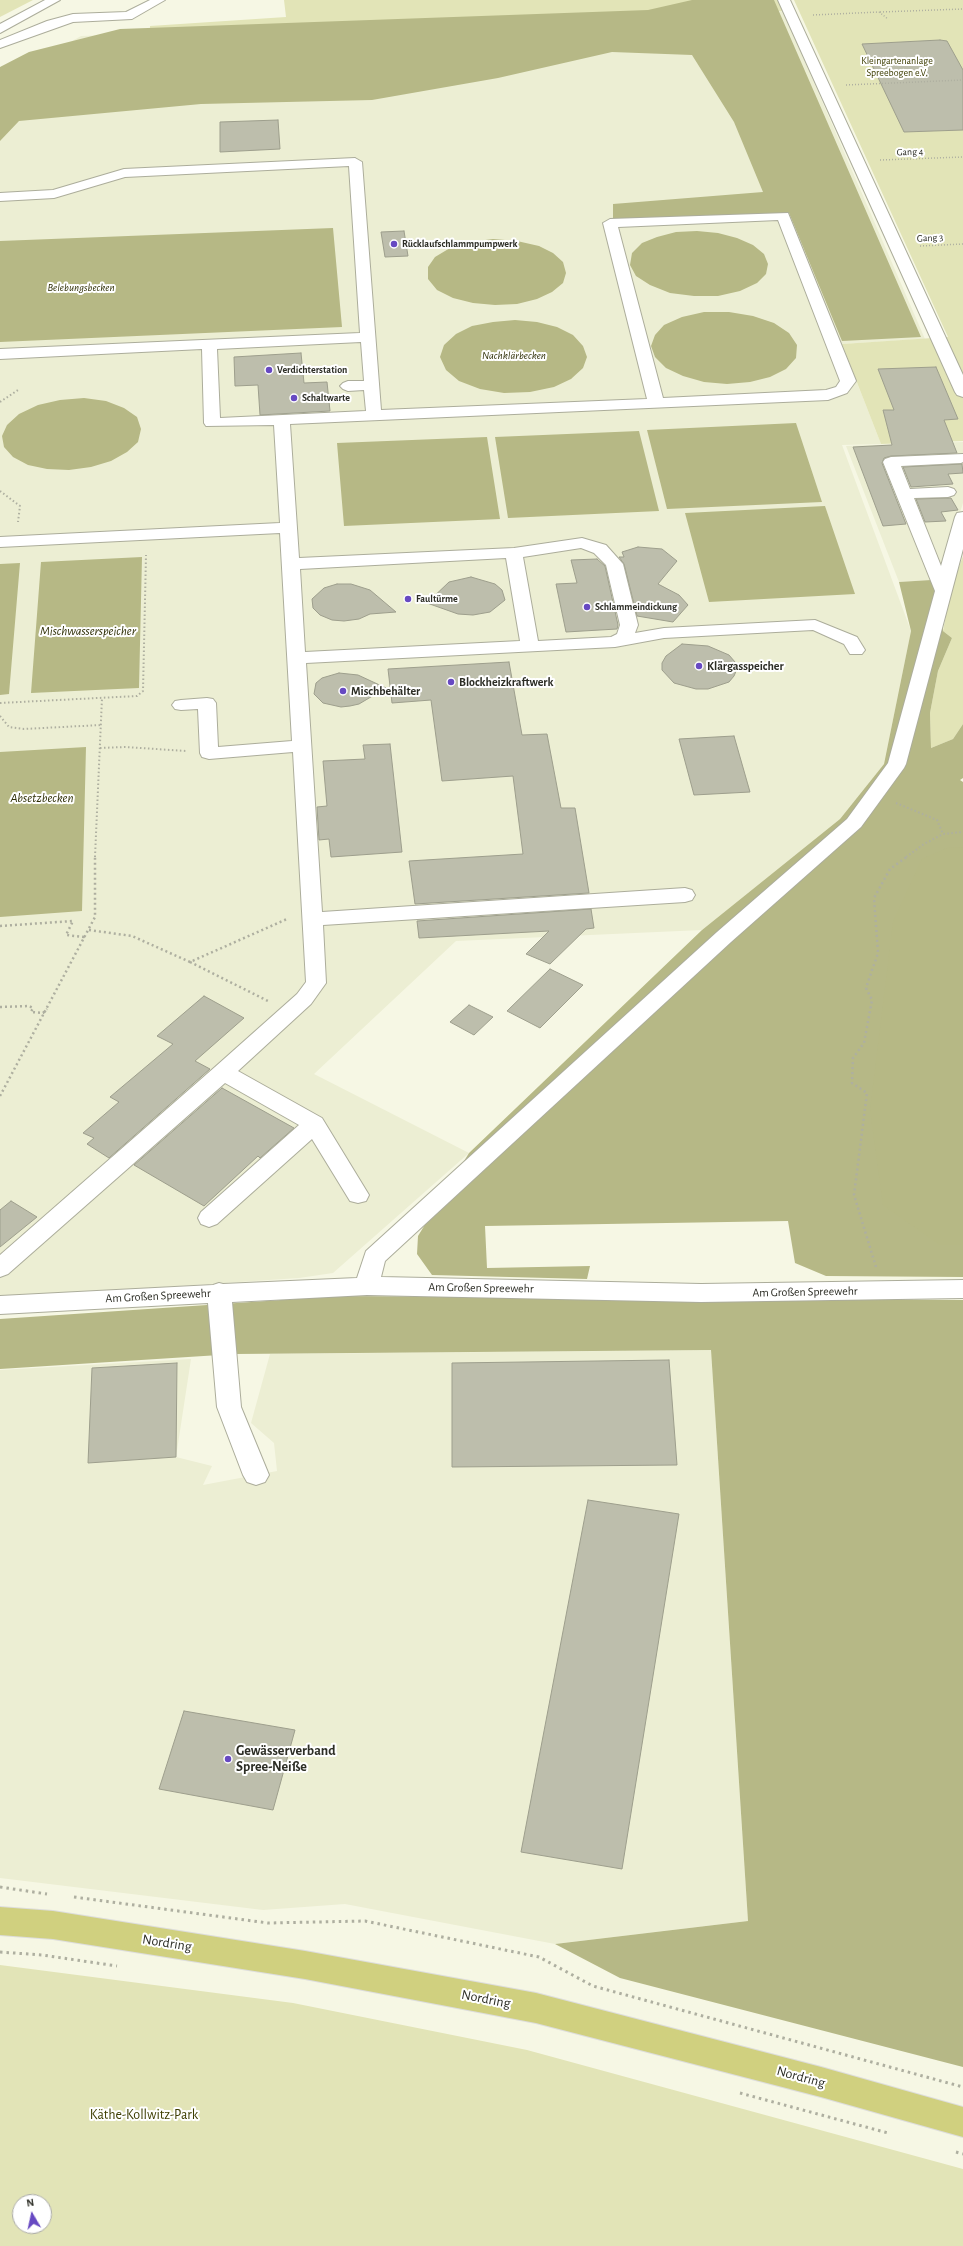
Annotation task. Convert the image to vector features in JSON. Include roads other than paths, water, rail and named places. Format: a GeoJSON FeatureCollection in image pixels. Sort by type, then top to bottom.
{"type":"FeatureCollection","features":[{"type":"Feature","properties":{"kind":"main road","name":"Nordring"},"geometry":{"type":"LineString","coordinates":[[0,1921],[53,1925],[297,1964],[536,2008],[821,2082],[963,2122]]}},
{"type":"Feature","properties":{"kind":"street"},"geometry":{"type":"LineString","coordinates":[[0,29],[54,0]]}},
{"type":"Feature","properties":{"kind":"street"},"geometry":{"type":"LineString","coordinates":[[60,0],[66,8],[95,17]]}},
{"type":"Feature","properties":{"kind":"street"},"geometry":{"type":"LineString","coordinates":[[0,44],[14,40],[51,24],[73,18],[128,16],[159,0]]}},
{"type":"Feature","properties":{"kind":"street"},"geometry":{"type":"LineString","coordinates":[[784,0],[963,392]]}},
{"type":"Feature","properties":{"kind":"street"},"geometry":{"type":"LineString","coordinates":[[0,197],[54,194],[124,173],[355,162],[374,416]]}},
{"type":"Feature","properties":{"kind":"street"},"geometry":{"type":"LineString","coordinates":[[209,344],[212,423],[374,416],[656,403],[828,395],[842,390],[848,381],[783,216],[610,223],[656,403]]}},
{"type":"Feature","properties":{"kind":"street"},"geometry":{"type":"LineString","coordinates":[[0,354],[368,337]]}},
{"type":"Feature","properties":{"kind":"street"},"geometry":{"type":"LineString","coordinates":[[348,386],[371,385]]}},
{"type":"Feature","properties":{"kind":"street"},"geometry":{"type":"LineString","coordinates":[[0,1268],[304,999],[316,983],[282,420]]}},
{"type":"Feature","properties":{"kind":"street"},"geometry":{"type":"LineString","coordinates":[[943,591],[891,462],[961,458]]}},
{"type":"Feature","properties":{"kind":"street"},"geometry":{"type":"LineString","coordinates":[[904,494],[948,492]]}},
{"type":"Feature","properties":{"kind":"street"},"geometry":{"type":"LineString","coordinates":[[367,1286],[374,1257],[718,943],[854,823],[897,764],[963,517]]}},
{"type":"Feature","properties":{"kind":"street"},"geometry":{"type":"LineString","coordinates":[[7,542],[289,528]]}},
{"type":"Feature","properties":{"kind":"street"},"geometry":{"type":"LineString","coordinates":[[291,564],[514,553],[582,543],[600,549],[614,564],[629,625],[625,637],[614,642]]}},
{"type":"Feature","properties":{"kind":"street"},"geometry":{"type":"LineString","coordinates":[[514,553],[530,646]]}},
{"type":"Feature","properties":{"kind":"street"},"geometry":{"type":"LineString","coordinates":[[297,658],[614,642],[664,633],[815,625],[851,641],[856,650]]}},
{"type":"Feature","properties":{"kind":"street"},"geometry":{"type":"LineString","coordinates":[[181,705],[207,703],[209,753],[302,746]]}},
{"type":"Feature","properties":{"kind":"street"},"geometry":{"type":"LineString","coordinates":[[312,914],[685,895]]}},
{"type":"Feature","properties":{"kind":"street"},"geometry":{"type":"LineString","coordinates":[[223,1072],[314,1124],[358,1195]]}},
{"type":"Feature","properties":{"kind":"street"},"geometry":{"type":"LineString","coordinates":[[210,1218],[314,1124]]}},
{"type":"Feature","properties":{"kind":"street","name":"Am Großen Spreewehr"},"geometry":{"type":"LineString","coordinates":[[0,1305],[219,1292],[367,1286],[701,1293],[963,1289]]}},
{"type":"Feature","properties":{"kind":"street"},"geometry":{"type":"LineString","coordinates":[[219,1292],[230,1408],[256,1475]]}},
{"type":"Feature","properties":{"kind":"water","name":"Belebungsbecken"},"geometry":{"type":"Polygon","coordinates":[[[333,228],[342,327],[0,342],[0,241],[333,228]]]}},
{"type":"Feature","properties":{"kind":"water"},"geometry":{"type":"Polygon","coordinates":[[[697,231],[718,233],[737,238],[753,245],[764,254],[768,264],[766,274],[757,283],[740,291],[718,296],[694,296],[670,293],[650,285],[636,276],[630,265],[632,253],[642,243],[676,232],[697,231]]]}},
{"type":"Feature","properties":{"kind":"water"},"geometry":{"type":"Polygon","coordinates":[[[493,239],[517,241],[539,246],[553,253],[563,262],[566,273],[563,283],[552,292],[537,299],[517,304],[495,305],[473,303],[453,298],[437,290],[428,279],[428,267],[435,257],[450,248],[470,242],[493,239]]]}},
{"type":"Feature","properties":{"kind":"water"},"geometry":{"type":"Polygon","coordinates":[[[704,312],[729,312],[753,316],[774,323],[789,333],[797,345],[796,358],[786,369],[770,377],[750,382],[727,384],[704,382],[683,376],[666,368],[655,357],[651,346],[655,335],[664,325],[682,317],[704,312]]]}},
{"type":"Feature","properties":{"kind":"water","name":"Nachklärbecken"},"geometry":{"type":"Polygon","coordinates":[[[515,320],[537,322],[557,327],[573,335],[583,346],[587,357],[583,368],[571,379],[554,387],[530,392],[504,393],[480,389],[459,381],[446,370],[440,357],[444,345],[456,334],[472,326],[515,320]]]}},
{"type":"Feature","properties":{"kind":"water"},"geometry":{"type":"Polygon","coordinates":[[[84,398],[106,401],[124,408],[137,417],[141,429],[138,442],[127,452],[111,461],[91,467],[69,470],[47,469],[28,465],[13,457],[4,447],[2,436],[7,425],[19,414],[38,405],[60,400],[84,398]]]}},
{"type":"Feature","properties":{"kind":"water"},"geometry":{"type":"Polygon","coordinates":[[[796,423],[822,502],[667,509],[647,430],[796,423]]]}},
{"type":"Feature","properties":{"kind":"water"},"geometry":{"type":"Polygon","coordinates":[[[639,431],[659,511],[508,518],[495,437],[639,431]]]}},
{"type":"Feature","properties":{"kind":"water"},"geometry":{"type":"Polygon","coordinates":[[[487,437],[500,519],[344,526],[337,443],[487,437]]]}},
{"type":"Feature","properties":{"kind":"water"},"geometry":{"type":"Polygon","coordinates":[[[825,506],[855,594],[709,602],[685,513],[825,506]]]}},
{"type":"Feature","properties":{"kind":"water","name":"Mischwasserspeicher"},"geometry":{"type":"Polygon","coordinates":[[[142,557],[139,688],[31,693],[41,562],[142,557]]]}},
{"type":"Feature","properties":{"kind":"water","name":"Mischwasserspeicher"},"geometry":{"type":"Polygon","coordinates":[[[20,563],[9,694],[0,695],[0,564],[20,563]]]}},
{"type":"Feature","properties":{"kind":"water","name":"Absetzbecken"},"geometry":{"type":"Polygon","coordinates":[[[86,747],[82,911],[0,917],[0,752],[86,747]]]}},
{"type":"Feature","properties":{"kind":"water"},"geometry":{"type":"Polygon","coordinates":[[[963,847],[963,1245],[940,1245],[883,1205],[870,1110],[893,922],[922,859],[947,848],[963,847]]]}},
{"type":"Feature","properties":{"kind":"place","name":"Rücklaufschlammpumpwerk"},"geometry":{"type":"Point","coordinates":[394,244]}},
{"type":"Feature","properties":{"kind":"place","name":"Verdichterstation"},"geometry":{"type":"Point","coordinates":[269,370]}},
{"type":"Feature","properties":{"kind":"place","name":"Schaltwarte"},"geometry":{"type":"Point","coordinates":[294,398]}},
{"type":"Feature","properties":{"kind":"place","name":"Faultürme"},"geometry":{"type":"Point","coordinates":[408,599]}},
{"type":"Feature","properties":{"kind":"place","name":"Schlammeindickung"},"geometry":{"type":"Point","coordinates":[587,607]}},
{"type":"Feature","properties":{"kind":"place","name":"Klärgasspeicher"},"geometry":{"type":"Point","coordinates":[699,666]}},
{"type":"Feature","properties":{"kind":"place","name":"Blockheizkraftwerk"},"geometry":{"type":"Point","coordinates":[451,682]}},
{"type":"Feature","properties":{"kind":"place","name":"Mischbehälter"},"geometry":{"type":"Point","coordinates":[343,691]}},
{"type":"Feature","properties":{"kind":"place","name":"Gewässerverband Spree-Neiße"},"geometry":{"type":"Point","coordinates":[228,1759]}},
{"type":"Feature","properties":{"kind":"park label","name":"Kleingartenanlage Spreebogen e.V."},"geometry":{"type":"Point","coordinates":[897,66]}},
{"type":"Feature","properties":{"kind":"park label","name":"Käthe-Kollwitz-Park"},"geometry":{"type":"Point","coordinates":[144,2115]}}]}
